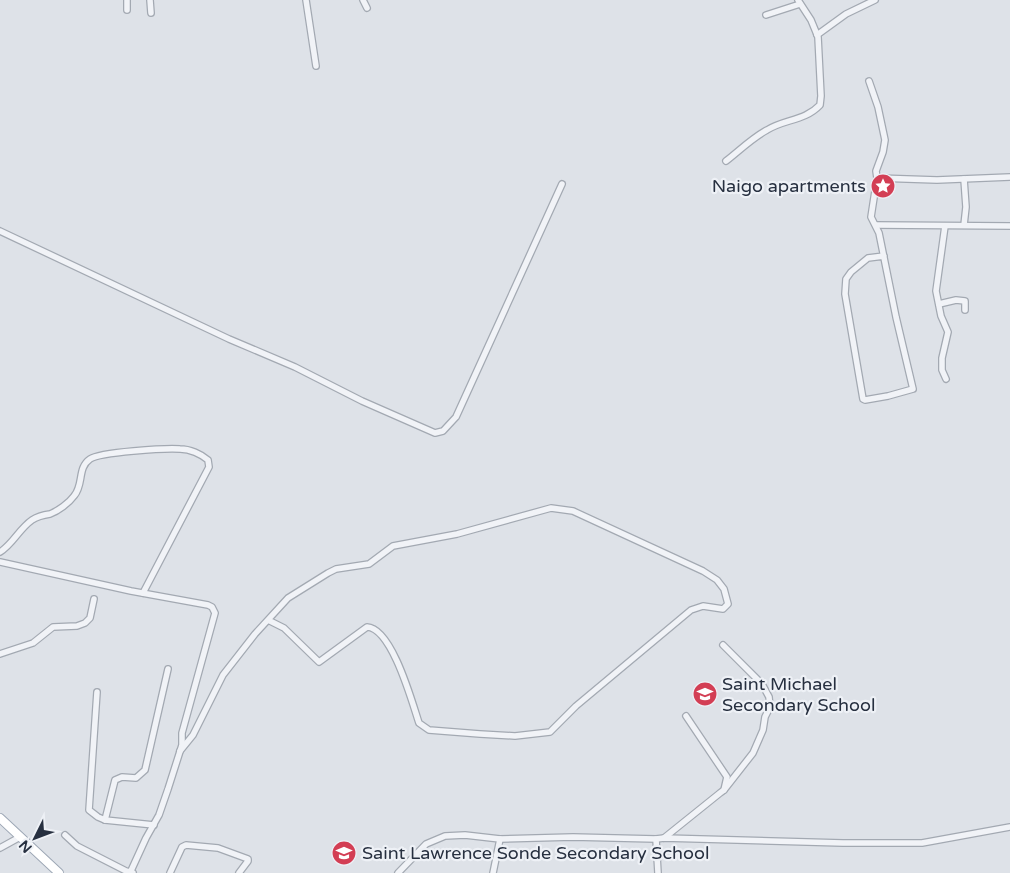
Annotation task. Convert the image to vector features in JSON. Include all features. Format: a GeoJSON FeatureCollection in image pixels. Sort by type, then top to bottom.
{"type":"FeatureCollection","features":[{"type":"Feature","properties":{"kind":"main road"},"geometry":{"type":"LineString","coordinates":[[0,818],[59,873]]}},
{"type":"Feature","properties":{"kind":"street"},"geometry":{"type":"LineString","coordinates":[[127,0],[127,10]]}},
{"type":"Feature","properties":{"kind":"street"},"geometry":{"type":"LineString","coordinates":[[150,0],[151,13]]}},
{"type":"Feature","properties":{"kind":"street"},"geometry":{"type":"LineString","coordinates":[[306,0],[316,66]]}},
{"type":"Feature","properties":{"kind":"street"},"geometry":{"type":"LineString","coordinates":[[364,0],[367,8]]}},
{"type":"Feature","properties":{"kind":"street"},"geometry":{"type":"LineString","coordinates":[[817,35],[846,14],[875,0]]}},
{"type":"Feature","properties":{"kind":"street"},"geometry":{"type":"LineString","coordinates":[[726,162],[766,130],[781,122],[802,118],[820,105],[822,96],[817,35],[811,20],[799,2],[766,15]]}},
{"type":"Feature","properties":{"kind":"street"},"geometry":{"type":"LineString","coordinates":[[869,81],[878,107],[885,140],[876,171],[877,178],[871,217],[879,232],[913,388],[888,396],[865,400],[861,391],[845,294],[845,282],[847,276],[868,258],[884,256]]}},
{"type":"Feature","properties":{"kind":"street"},"geometry":{"type":"LineString","coordinates":[[877,178],[964,179],[1010,177]]}},
{"type":"Feature","properties":{"kind":"street"},"geometry":{"type":"LineString","coordinates":[[964,179],[966,207],[964,225]]}},
{"type":"Feature","properties":{"kind":"street"},"geometry":{"type":"LineString","coordinates":[[0,231],[229,339],[295,367],[362,401],[435,434],[443,431],[456,417],[562,184]]}},
{"type":"Feature","properties":{"kind":"street"},"geometry":{"type":"LineString","coordinates":[[876,225],[1010,226]]}},
{"type":"Feature","properties":{"kind":"street"},"geometry":{"type":"LineString","coordinates":[[945,226],[936,283],[938,304],[948,332],[942,358],[942,370],[946,379]]}},
{"type":"Feature","properties":{"kind":"street"},"geometry":{"type":"LineString","coordinates":[[938,304],[956,300],[965,301],[965,310]]}},
{"type":"Feature","properties":{"kind":"street"},"geometry":{"type":"LineString","coordinates":[[0,552],[34,518],[56,511],[72,499],[80,486],[81,472],[89,459],[102,455],[163,450],[181,449],[191,451],[208,460],[209,467],[143,593]]}},
{"type":"Feature","properties":{"kind":"street"},"geometry":{"type":"LineString","coordinates":[[180,751],[193,735],[223,675],[268,620],[288,598],[336,569],[369,564],[393,546],[466,532],[551,508],[573,511],[691,564],[717,580],[724,589],[728,599],[728,604],[723,609],[703,606],[691,610],[576,706],[550,732],[515,736],[446,732],[425,728],[419,723],[398,660],[374,628],[367,627],[319,662],[284,628],[268,620]]}},
{"type":"Feature","properties":{"kind":"street"},"geometry":{"type":"LineString","coordinates":[[0,562],[208,605],[214,610],[200,670],[182,733],[180,751],[159,815],[146,838],[131,873],[77,846],[65,835]]}},
{"type":"Feature","properties":{"kind":"street"},"geometry":{"type":"LineString","coordinates":[[0,654],[32,642],[53,627],[85,623],[90,618],[94,599]]}},
{"type":"Feature","properties":{"kind":"street"},"geometry":{"type":"LineString","coordinates":[[664,838],[724,790],[753,753],[763,730],[765,717],[770,707],[769,697],[762,684],[723,645]]}},
{"type":"Feature","properties":{"kind":"street"},"geometry":{"type":"LineString","coordinates":[[105,820],[115,780],[122,776],[136,778],[145,770],[168,669]]}},
{"type":"Feature","properties":{"kind":"street"},"geometry":{"type":"LineString","coordinates":[[97,692],[91,789],[88,807],[92,813],[105,820],[154,825]]}},
{"type":"Feature","properties":{"kind":"street"},"geometry":{"type":"LineString","coordinates":[[686,716],[727,777],[724,790]]}},
{"type":"Feature","properties":{"kind":"street"},"geometry":{"type":"LineString","coordinates":[[398,873],[419,850],[434,840],[446,836],[464,835],[500,839],[573,837],[922,843],[1010,827]]}},
{"type":"Feature","properties":{"kind":"street"},"geometry":{"type":"LineString","coordinates":[[0,848],[20,837]]}},
{"type":"Feature","properties":{"kind":"street"},"geometry":{"type":"LineString","coordinates":[[493,873],[500,839]]}},
{"type":"Feature","properties":{"kind":"street"},"geometry":{"type":"LineString","coordinates":[[656,839],[658,873]]}},
{"type":"Feature","properties":{"kind":"street"},"geometry":{"type":"LineString","coordinates":[[170,873],[182,847],[186,845],[218,848],[248,859],[239,873]]}},
{"type":"Feature","properties":{"kind":"place","name":"Naigo apartments"},"geometry":{"type":"Point","coordinates":[883,186]}},
{"type":"Feature","properties":{"kind":"place","name":"Saint Michael Secondary School"},"geometry":{"type":"Point","coordinates":[705,694]}},
{"type":"Feature","properties":{"kind":"place","name":"Saint Lawrence Sonde Secondary School"},"geometry":{"type":"Point","coordinates":[344,853]}}]}
